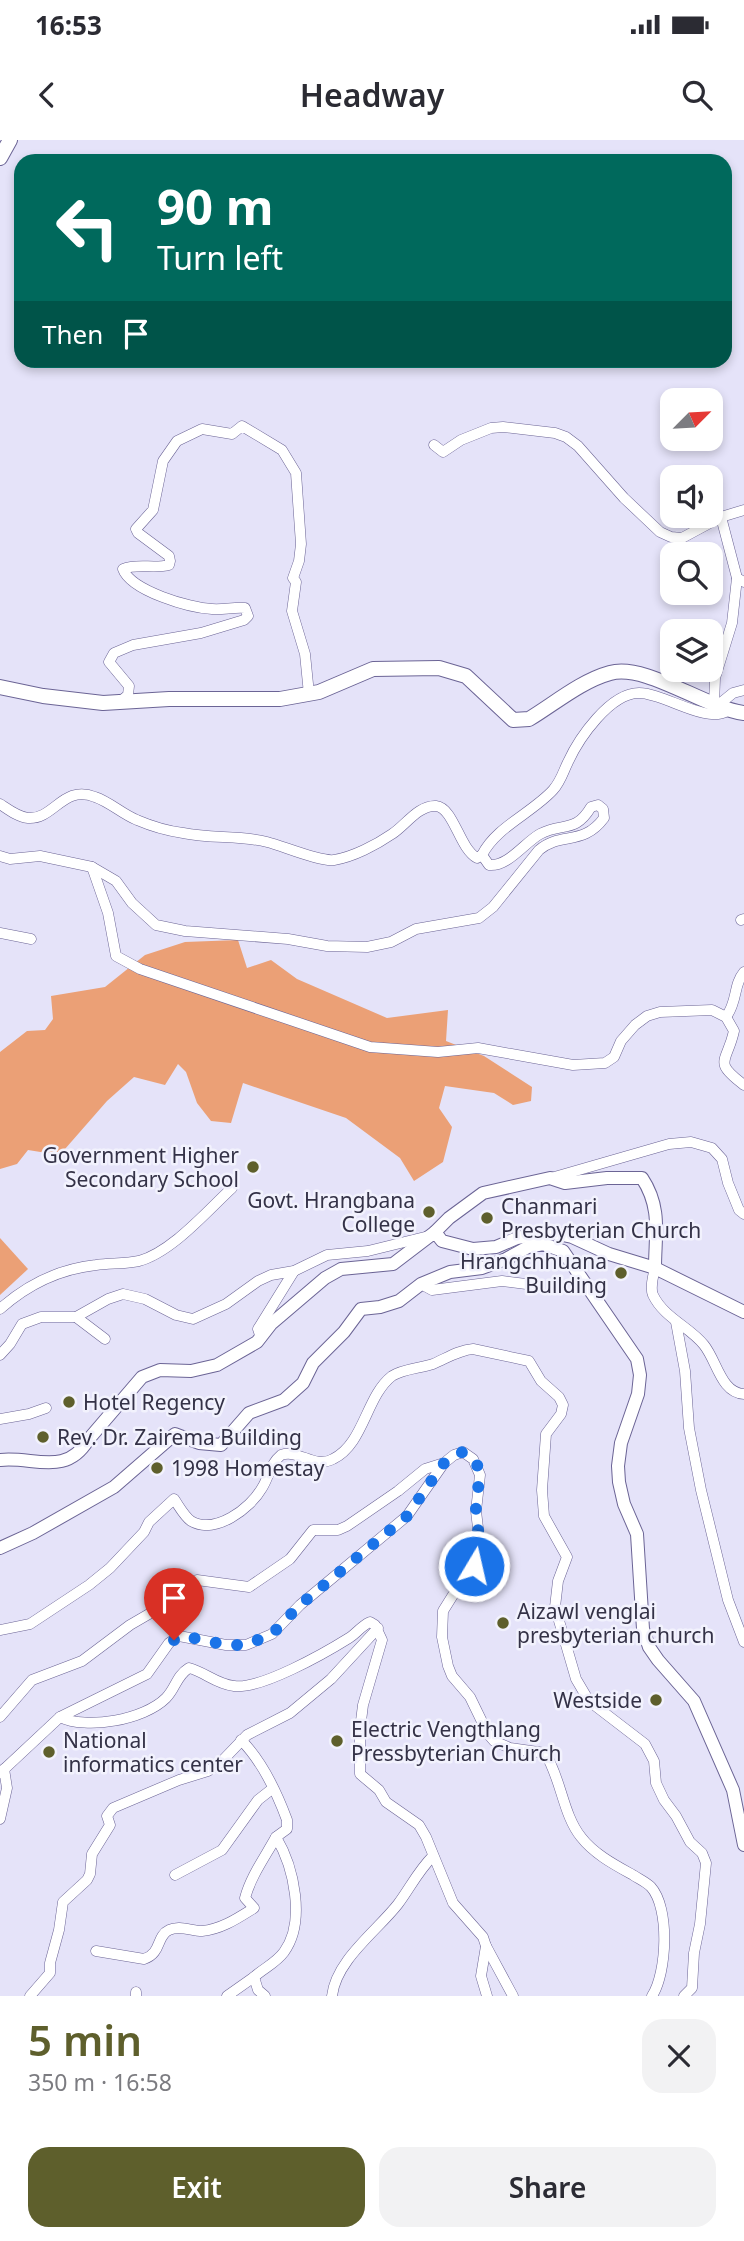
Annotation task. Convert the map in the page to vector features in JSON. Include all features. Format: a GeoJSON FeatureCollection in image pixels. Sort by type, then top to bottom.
{"type":"FeatureCollection","features":[{"type":"Feature","properties":{"kind":"highway"},"geometry":{"type":"LineString","coordinates":[[0,158],[10,140]]}},
{"type":"Feature","properties":{"kind":"highway"},"geometry":{"type":"LineString","coordinates":[[0,687],[78,701],[280,699],[309,694],[373,669],[439,668],[466,676],[506,715],[519,721],[529,719],[598,677],[620,671],[651,678],[719,707],[744,713]]}},
{"type":"Feature","properties":{"kind":"main road"},"geometry":{"type":"LineString","coordinates":[[0,1460],[55,1463],[69,1460],[81,1452],[88,1440],[142,1377],[160,1370],[191,1371],[217,1365],[257,1342],[271,1324],[325,1278],[341,1269],[393,1264],[483,1193],[550,1178],[565,1183],[607,1178],[642,1178],[651,1191],[657,1213],[655,1268]]}},
{"type":"Feature","properties":{"kind":"main road"},"geometry":{"type":"LineString","coordinates":[[432,1234],[442,1241],[473,1249],[496,1247],[517,1238],[548,1232],[572,1237],[609,1254],[655,1268],[744,1312]]}},
{"type":"Feature","properties":{"kind":"main road"},"geometry":{"type":"LineString","coordinates":[[0,1549],[114,1487],[175,1434],[199,1443],[221,1445],[249,1413],[284,1400],[303,1383],[313,1363],[344,1332],[360,1309],[399,1301],[421,1284],[450,1272],[482,1268],[527,1247],[543,1244],[563,1251],[637,1359],[640,1375],[638,1394],[621,1443],[618,1466],[624,1504],[637,1534],[643,1629],[649,1647],[658,1660],[694,1701],[733,1790],[744,1845]]}},
{"type":"Feature","properties":{"kind":"street"},"geometry":{"type":"LineString","coordinates":[[120,702],[128,695],[129,686],[109,662],[114,653],[133,645],[201,633],[244,620],[248,616],[245,608],[241,607],[212,610],[172,600],[141,586],[125,574],[123,569],[127,566],[165,566],[170,561],[169,556],[136,529],[153,510],[160,469],[171,448],[183,436],[202,429],[232,434],[242,426],[282,450],[296,473],[301,544],[293,578],[296,582],[292,611],[305,654],[309,694]]}},
{"type":"Feature","properties":{"kind":"street"},"geometry":{"type":"LineString","coordinates":[[434,445],[443,452],[461,440],[491,428],[555,433],[578,446],[660,532],[682,538],[701,528]]}},
{"type":"Feature","properties":{"kind":"street"},"geometry":{"type":"LineString","coordinates":[[723,516],[744,510]]}},
{"type":"Feature","properties":{"kind":"street"},"geometry":{"type":"LineString","coordinates":[[0,804],[18,816],[30,818],[44,814],[65,798],[80,794],[94,796],[137,820],[181,833],[264,841],[331,860],[364,849],[393,834],[415,815],[434,806],[440,807],[450,816],[467,851],[477,858],[552,790],[563,777],[574,751],[588,731],[602,714],[620,699],[640,693],[708,714],[723,714],[719,707],[715,678],[732,623],[740,580],[723,524]]}},
{"type":"Feature","properties":{"kind":"street"},"geometry":{"type":"LineString","coordinates":[[719,707],[733,693],[744,690]]}},
{"type":"Feature","properties":{"kind":"street"},"geometry":{"type":"LineString","coordinates":[[0,856],[10,859],[40,856],[104,872],[116,881],[132,903],[156,925],[185,931],[288,939],[327,946],[367,947],[391,942],[416,929],[479,918],[493,907],[548,842],[580,836],[594,830],[604,818],[604,812],[598,805],[591,807],[576,825],[542,833],[501,864],[489,865],[482,855]]}},
{"type":"Feature","properties":{"kind":"street"},"geometry":{"type":"LineString","coordinates":[[92,867],[108,913],[116,956],[127,964],[370,1047],[438,1052],[478,1048],[573,1065],[606,1063],[614,1057],[621,1041],[647,1016],[660,1012],[712,1010],[726,1017],[734,1031],[723,1062],[726,1070],[744,1085]]}},
{"type":"Feature","properties":{"kind":"street"},"geometry":{"type":"LineString","coordinates":[[0,933],[31,939]]}},
{"type":"Feature","properties":{"kind":"street"},"geometry":{"type":"LineString","coordinates":[[726,1017],[734,1005],[737,980],[744,972]]}},
{"type":"Feature","properties":{"kind":"street"},"geometry":{"type":"LineString","coordinates":[[550,1178],[668,1144],[691,1142],[712,1148],[722,1159],[728,1183],[739,1210],[744,1214]]}},
{"type":"Feature","properties":{"kind":"street"},"geometry":{"type":"LineString","coordinates":[[0,1309],[23,1290],[52,1276],[95,1265],[139,1261],[152,1255],[180,1235],[232,1188]]}},
{"type":"Feature","properties":{"kind":"street"},"geometry":{"type":"LineString","coordinates":[[0,1355],[22,1324],[41,1317],[76,1317],[108,1299],[123,1294],[145,1299],[176,1315],[192,1319],[226,1304],[258,1281],[271,1275],[294,1271],[327,1255],[369,1251],[432,1234]]}},
{"type":"Feature","properties":{"kind":"street"},"geometry":{"type":"LineString","coordinates":[[655,1268],[652,1293],[676,1322],[705,1346],[732,1391],[744,1394]]}},
{"type":"Feature","properties":{"kind":"street"},"geometry":{"type":"LineString","coordinates":[[261,1338],[258,1329],[294,1271]]}},
{"type":"Feature","properties":{"kind":"street"},"geometry":{"type":"LineString","coordinates":[[421,1284],[432,1290],[502,1281],[534,1284]]}},
{"type":"Feature","properties":{"kind":"street"},"geometry":{"type":"LineString","coordinates":[[76,1317],[104,1339]]}},
{"type":"Feature","properties":{"kind":"street"},"geometry":{"type":"LineString","coordinates":[[676,1322],[685,1371],[689,1427],[701,1490],[725,1586],[744,1642]]}},
{"type":"Feature","properties":{"kind":"street"},"geometry":{"type":"LineString","coordinates":[[1,1626],[30,1624],[89,1585],[127,1551],[149,1522],[174,1499],[193,1522],[207,1525],[221,1522],[249,1504],[281,1455],[291,1454],[320,1462],[340,1455],[350,1446],[384,1385],[394,1374],[473,1349],[529,1361],[541,1381],[559,1397],[563,1405],[561,1414],[545,1434],[542,1490],[544,1516],[567,1557],[558,1581],[555,1607],[571,1665],[589,1701],[645,1744],[654,1761],[656,1783],[664,1800],[690,1842],[702,1853],[706,1863],[692,1987],[684,1996]]}},
{"type":"Feature","properties":{"kind":"street"},"geometry":{"type":"LineString","coordinates":[[0,1419],[29,1415],[46,1408]]}},
{"type":"Feature","properties":{"kind":"street"},"geometry":{"type":"LineString","coordinates":[[0,1819],[7,1788],[2,1771],[60,1717],[146,1674],[169,1643],[179,1636],[246,1645],[272,1634],[300,1605],[407,1516],[444,1463],[463,1452],[473,1459],[480,1475],[476,1511],[480,1534],[479,1556],[473,1574],[453,1595],[443,1611],[442,1637],[448,1666],[452,1676],[470,1697],[494,1741],[510,1748],[545,1753],[573,1824],[582,1839],[604,1858],[653,1888],[664,1932],[663,1963],[652,1996]]}},
{"type":"Feature","properties":{"kind":"street"},"geometry":{"type":"LineString","coordinates":[[0,1717],[32,1680],[82,1661],[130,1625],[173,1600],[191,1583],[197,1580],[249,1587],[289,1559],[313,1530],[338,1530],[347,1526],[425,1469],[444,1463]]}},
{"type":"Feature","properties":{"kind":"street"},"geometry":{"type":"LineString","coordinates":[[60,1717],[78,1723],[115,1721],[135,1715],[155,1706],[168,1696],[178,1676],[189,1668],[221,1684],[248,1686],[281,1674],[329,1649],[370,1622],[378,1628],[382,1640],[363,1705],[358,1768],[365,1780],[379,1790],[386,1802],[419,1825],[453,1903],[482,1937],[513,1996]]}},
{"type":"Feature","properties":{"kind":"street"},"geometry":{"type":"LineString","coordinates":[[30,1996],[45,1982],[50,1973],[63,1902],[87,1880],[92,1854],[110,1825],[107,1816],[113,1808],[208,1770],[222,1761],[241,1740],[299,1706],[331,1679],[378,1628]]}},
{"type":"Feature","properties":{"kind":"street"},"geometry":{"type":"LineString","coordinates":[[96,1951],[144,1959],[153,1955],[162,1936],[169,1930],[210,1930],[228,1924],[254,1908],[246,1898],[247,1892],[276,1837],[288,1826],[284,1812],[251,1750],[241,1740]]}},
{"type":"Feature","properties":{"kind":"street"},"geometry":{"type":"LineString","coordinates":[[175,1875],[222,1850],[258,1800],[272,1789]]}},
{"type":"Feature","properties":{"kind":"street"},"geometry":{"type":"LineString","coordinates":[[227,1996],[277,1961],[294,1936],[292,1878],[286,1854],[276,1837]]}},
{"type":"Feature","properties":{"kind":"street"},"geometry":{"type":"LineString","coordinates":[[332,1996],[337,1981],[352,1956],[392,1910],[418,1872],[433,1856]]}},
{"type":"Feature","properties":{"kind":"street"},"geometry":{"type":"LineString","coordinates":[[482,1993],[481,1976],[486,1947]]}},
{"type":"Feature","properties":{"kind":"street"},"geometry":{"type":"LineString","coordinates":[[254,1977],[258,1990],[265,1996]]}},
{"type":"Feature","properties":{"kind":"shaded area"},"geometry":{"type":"Polygon","coordinates":[[[238,940],[247,968],[271,960],[297,979],[387,1018],[448,1010],[446,1041],[484,1056],[532,1087],[531,1101],[513,1105],[494,1093],[445,1086],[439,1108],[452,1127],[443,1162],[414,1181],[400,1158],[346,1118],[243,1083],[231,1123],[211,1121],[197,1103],[186,1072],[178,1064],[165,1085],[134,1077],[107,1101],[65,1149],[53,1154],[28,1150],[17,1164],[0,1169],[0,1052],[27,1031],[45,1030],[53,1019],[51,996],[105,987],[145,955],[185,942],[238,940]]]}},
{"type":"Feature","properties":{"kind":"shaded area"},"geometry":{"type":"Polygon","coordinates":[[[0,1238],[28,1269],[0,1295],[0,1238]]]}},
{"type":"Feature","properties":{"kind":"place","name":"Government Higher Secondary School"},"geometry":{"type":"Point","coordinates":[253,1167]}},
{"type":"Feature","properties":{"kind":"place","name":"Govt. Hrangbana College"},"geometry":{"type":"Point","coordinates":[429,1212]}},
{"type":"Feature","properties":{"kind":"place","name":"Chanmari Presbyterian Church"},"geometry":{"type":"Point","coordinates":[487,1218]}},
{"type":"Feature","properties":{"kind":"place","name":"Hrangchhuana Building"},"geometry":{"type":"Point","coordinates":[621,1273]}},
{"type":"Feature","properties":{"kind":"place","name":"Hotel Regency"},"geometry":{"type":"Point","coordinates":[69,1402]}},
{"type":"Feature","properties":{"kind":"place","name":"Rev. Dr. Zairema Building"},"geometry":{"type":"Point","coordinates":[43,1437]}},
{"type":"Feature","properties":{"kind":"place","name":"1998 Homestay"},"geometry":{"type":"Point","coordinates":[157,1468]}},
{"type":"Feature","properties":{"kind":"place","name":"Aizawl venglai presbyterian church"},"geometry":{"type":"Point","coordinates":[503,1623]}},
{"type":"Feature","properties":{"kind":"place","name":"Westside"},"geometry":{"type":"Point","coordinates":[656,1700]}},
{"type":"Feature","properties":{"kind":"place","name":"Electric Vengthlang Pressbyterian Church"},"geometry":{"type":"Point","coordinates":[337,1741]}},
{"type":"Feature","properties":{"kind":"place","name":"National informatics center"},"geometry":{"type":"Point","coordinates":[49,1752]}},
{"type":"Feature","properties":{"kind":"route"},"geometry":{"type":"LineString","coordinates":[[174,1640],[184,1636],[226,1645],[246,1645],[272,1634],[300,1605],[407,1516],[444,1463],[463,1452],[473,1459],[480,1475],[476,1511],[480,1545],[474,1566]]}}]}
